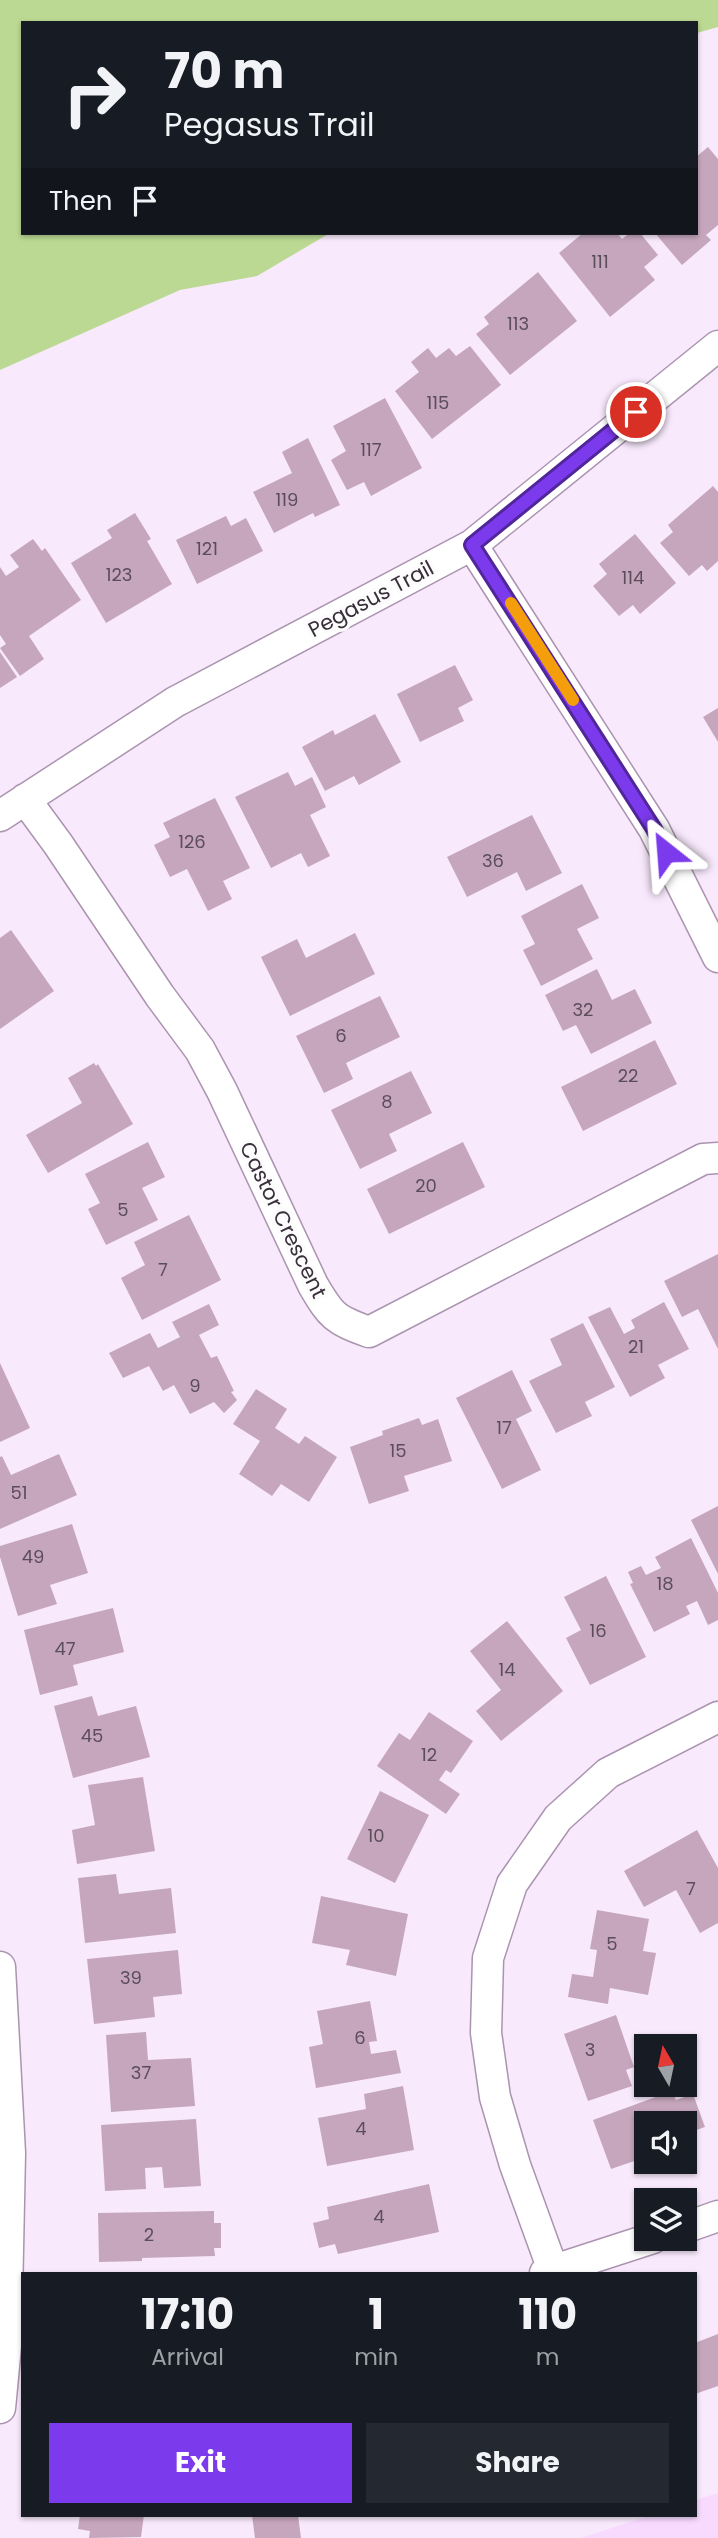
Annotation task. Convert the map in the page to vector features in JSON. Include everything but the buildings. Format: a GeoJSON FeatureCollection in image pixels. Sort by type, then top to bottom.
{"type":"FeatureCollection","features":[{"type":"Feature","properties":{"kind":"street","name":"Pegasus Trail"},"geometry":{"type":"LineString","coordinates":[[0,816],[175,702],[472,545],[718,346]]}},
{"type":"Feature","properties":{"kind":"street"},"geometry":{"type":"LineString","coordinates":[[472,545],[654,829],[718,957]]}},
{"type":"Feature","properties":{"kind":"street","name":"Castor Crescent"},"geometry":{"type":"LineString","coordinates":[[26,799],[160,996],[200,1050],[313,1285],[328,1310],[346,1324],[369,1332],[703,1159],[718,1158]]}},
{"type":"Feature","properties":{"kind":"street"},"geometry":{"type":"LineString","coordinates":[[634,2244],[549,2272],[495,2097],[486,2033],[488,1958],[512,1884],[558,1818],[608,1773],[718,1717]]}},
{"type":"Feature","properties":{"kind":"street"},"geometry":{"type":"LineString","coordinates":[[0,1967],[10,2153],[15,2346],[0,2408]]}},
{"type":"Feature","properties":{"kind":"street"},"geometry":{"type":"LineString","coordinates":[[697,2223],[718,2216]]}},
{"type":"Feature","properties":{"kind":"shaded area"},"geometry":{"type":"Polygon","coordinates":[[[718,2493],[718,2538],[581,2538],[645,2517],[697,2517],[697,2499],[718,2493]]]}},
{"type":"Feature","properties":{"kind":"green space"},"geometry":{"type":"Polygon","coordinates":[[[0,0],[718,0],[718,27],[698,33],[698,21],[21,21],[21,235],[327,235],[257,276],[180,290],[0,370],[0,0]]]}},
{"type":"Feature","properties":{"kind":"slow traffic"},"geometry":{"type":"LineString","coordinates":[[511,603],[573,700]]}},
{"type":"Feature","properties":{"kind":"route"},"geometry":{"type":"LineString","coordinates":[[636,412],[472,545],[521,618],[666,852]]}}]}
